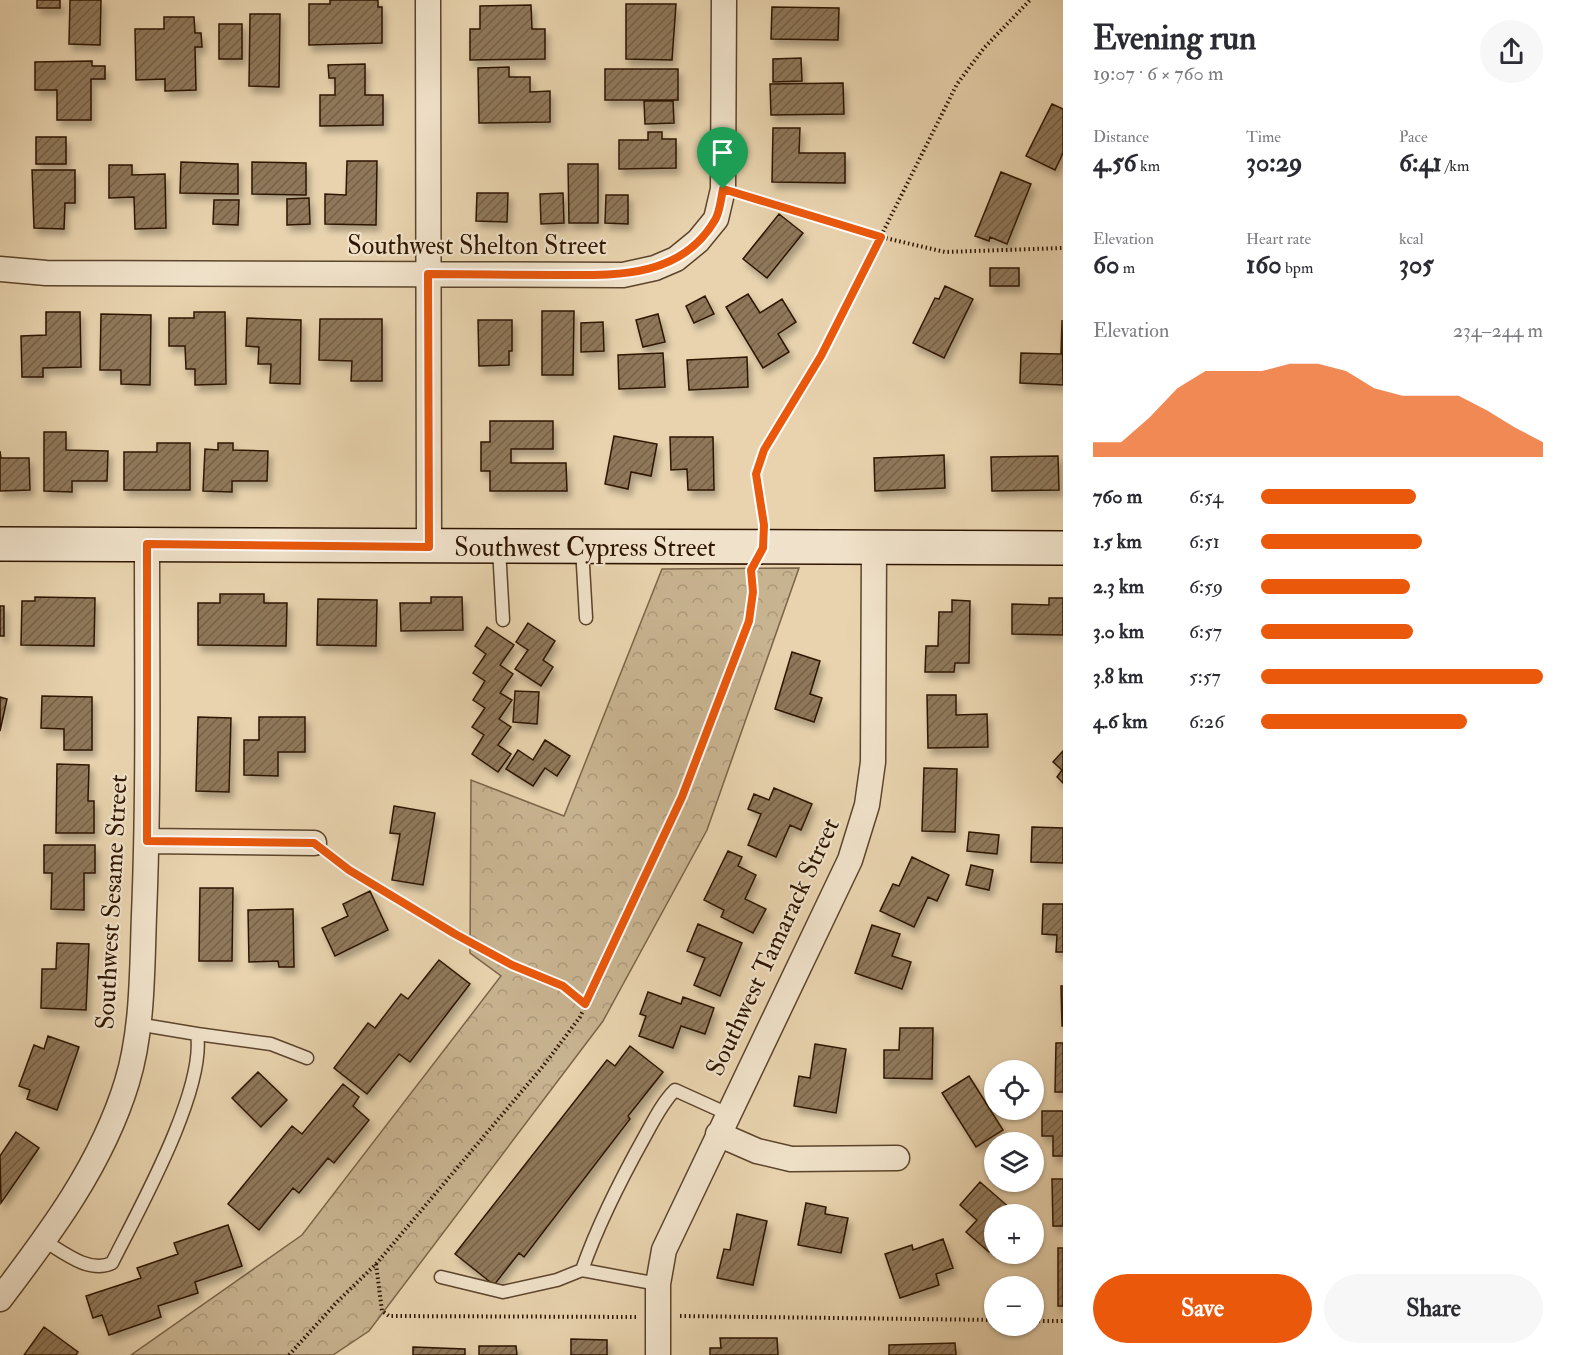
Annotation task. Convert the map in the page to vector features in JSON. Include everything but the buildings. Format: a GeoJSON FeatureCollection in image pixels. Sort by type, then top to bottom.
{"type":"FeatureCollection","features":[{"type":"Feature","properties":{"kind":"main road","name":"Southwest Cypress Street"},"geometry":{"type":"LineString","coordinates":[[0,544],[499,548],[1063,548]]}},
{"type":"Feature","properties":{"kind":"street"},"geometry":{"type":"LineString","coordinates":[[428,0],[429,547]]}},
{"type":"Feature","properties":{"kind":"street","name":"Southwest Shelton Street"},"geometry":{"type":"LineString","coordinates":[[0,269],[46,273],[623,275],[655,268],[676,259],[698,241],[716,219],[723,189],[724,0]]}},
{"type":"Feature","properties":{"kind":"street","name":"Southwest Sesame Street"},"geometry":{"type":"LineString","coordinates":[[0,1299],[8,1274],[43,1240],[74,1197],[114,1118],[128,1079],[141,1000],[147,841],[147,544]]}},
{"type":"Feature","properties":{"kind":"street","name":"Southwest Tamarack Street"},"geometry":{"type":"LineString","coordinates":[[658,1355],[658,1284],[664,1250],[850,860],[867,805],[873,762],[874,547]]}},
{"type":"Feature","properties":{"kind":"street"},"geometry":{"type":"LineString","coordinates":[[147,841],[314,843]]}},
{"type":"Feature","properties":{"kind":"street"},"geometry":{"type":"LineString","coordinates":[[723,1124],[757,1151],[791,1159],[897,1158]]}},
{"type":"Feature","properties":{"kind":"lane"},"geometry":{"type":"LineString","coordinates":[[499,548],[503,620]]}},
{"type":"Feature","properties":{"kind":"lane"},"geometry":{"type":"LineString","coordinates":[[582,548],[586,618]]}},
{"type":"Feature","properties":{"kind":"lane"},"geometry":{"type":"LineString","coordinates":[[137,1024],[271,1044],[307,1058]]}},
{"type":"Feature","properties":{"kind":"lane"},"geometry":{"type":"LineString","coordinates":[[43,1240],[84,1264],[102,1268],[112,1263],[154,1178],[188,1098],[199,1044],[197,1034]]}},
{"type":"Feature","properties":{"kind":"lane"},"geometry":{"type":"LineString","coordinates":[[582,1270],[632,1159],[666,1099],[675,1090],[723,1124]]}},
{"type":"Feature","properties":{"kind":"lane"},"geometry":{"type":"LineString","coordinates":[[441,1277],[503,1292],[557,1281],[582,1270],[658,1284]]}},
{"type":"Feature","properties":{"kind":"path"},"geometry":{"type":"LineString","coordinates":[[289,1355],[337,1302],[376,1264],[544,1065],[580,1017],[682,797],[749,621],[753,592],[751,570],[763,548],[764,525],[756,474],[764,450],[821,356],[957,84],[984,48],[1030,0]]}},
{"type":"Feature","properties":{"kind":"path"},"geometry":{"type":"LineString","coordinates":[[723,189],[881,237],[945,252],[1063,248]]}},
{"type":"Feature","properties":{"kind":"path"},"geometry":{"type":"LineString","coordinates":[[314,843],[349,870],[446,928],[512,965],[563,986],[585,1004]]}},
{"type":"Feature","properties":{"kind":"path"},"geometry":{"type":"LineString","coordinates":[[376,1264],[382,1311],[389,1316],[984,1320]]}},
{"type":"Feature","properties":{"kind":"path"},"geometry":{"type":"LineString","coordinates":[[1044,1321],[1063,1321]]}},
{"type":"Feature","properties":{"kind":"green space"},"geometry":{"type":"Polygon","coordinates":[[[799,568],[707,830],[603,1021],[369,1331],[333,1355],[131,1355],[302,1235],[501,976],[470,953],[471,780],[564,816],[662,569],[799,568]]]}},
{"type":"Feature","properties":{"kind":"route"},"geometry":{"type":"LineString","coordinates":[[723,189],[881,237],[821,356],[764,450],[756,474],[764,525],[763,548],[751,570],[753,592],[749,621],[682,797],[585,1004],[563,986],[512,965],[455,934],[349,870],[314,843],[147,841],[147,544],[429,547],[428,274],[623,275],[655,268],[676,259],[698,241],[716,219],[723,189]]}}]}
